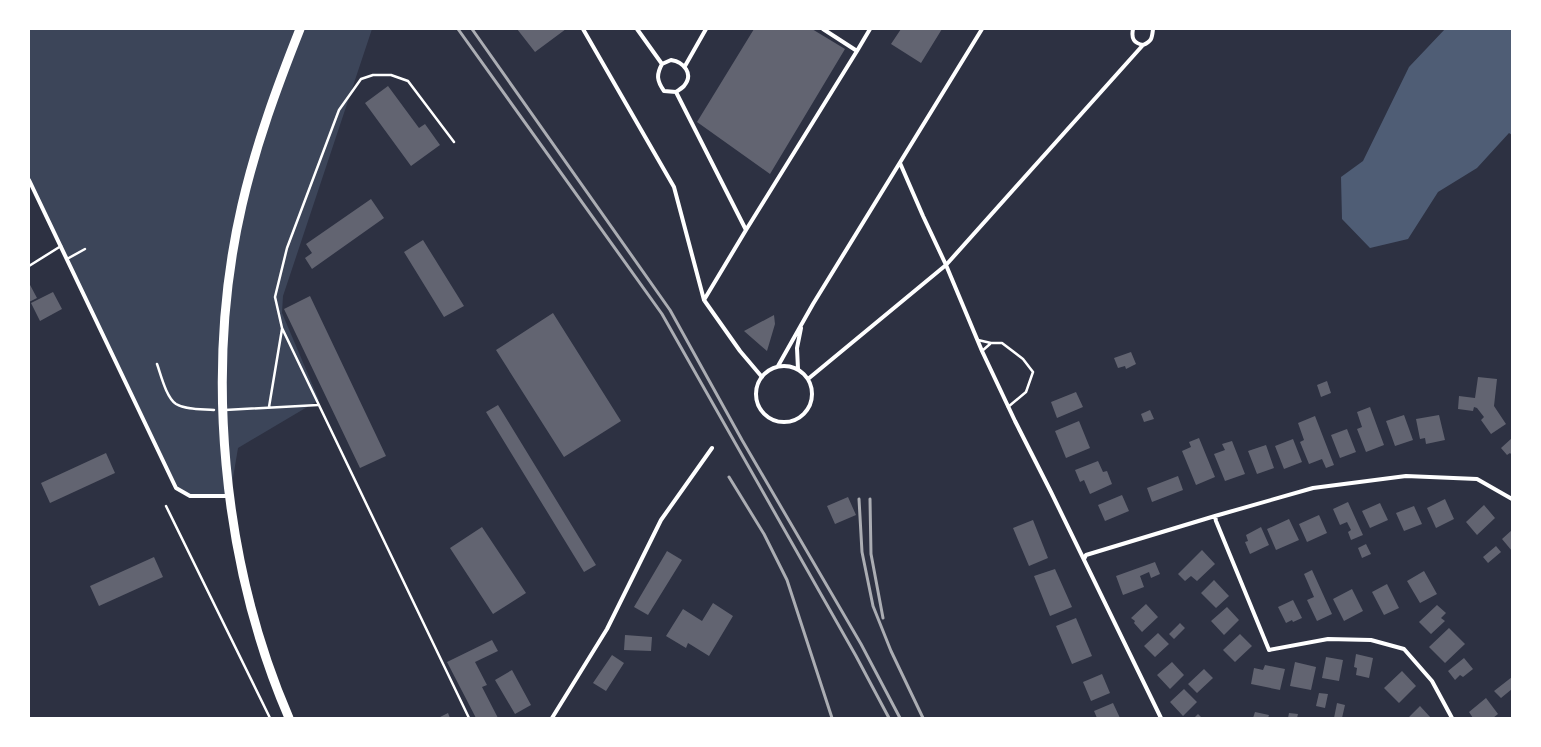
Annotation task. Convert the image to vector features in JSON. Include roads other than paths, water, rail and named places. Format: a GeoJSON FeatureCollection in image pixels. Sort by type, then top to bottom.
{"type":"FeatureCollection","features":[{"type":"Feature","properties":{"kind":"main road"},"geometry":{"type":"LineString","coordinates":[[289,718],[268,663],[254,619],[242,567],[230,496],[223,411],[223,384],[225,322],[229,282],[242,205],[264,128],[300,29]]}},
{"type":"Feature","properties":{"kind":"street"},"geometry":{"type":"LineString","coordinates":[[583,29],[674,187],[704,300],[740,351],[762,377]]}},
{"type":"Feature","properties":{"kind":"street"},"geometry":{"type":"LineString","coordinates":[[637,29],[662,64]]}},
{"type":"Feature","properties":{"kind":"street"},"geometry":{"type":"LineString","coordinates":[[684,66],[706,29]]}},
{"type":"Feature","properties":{"kind":"street"},"geometry":{"type":"LineString","coordinates":[[823,29],[857,51]]}},
{"type":"Feature","properties":{"kind":"street"},"geometry":{"type":"LineString","coordinates":[[704,300],[870,29]]}},
{"type":"Feature","properties":{"kind":"street"},"geometry":{"type":"LineString","coordinates":[[778,366],[982,29]]}},
{"type":"Feature","properties":{"kind":"street"},"geometry":{"type":"LineString","coordinates":[[1133,29],[1133,40],[1136,43],[1143,45]]}},
{"type":"Feature","properties":{"kind":"street"},"geometry":{"type":"LineString","coordinates":[[808,379],[946,265],[1143,45],[1151,41],[1153,29]]}},
{"type":"Feature","properties":{"kind":"street"},"geometry":{"type":"LineString","coordinates":[[672,60],[679,61],[684,66],[688,75],[685,86],[676,92],[664,91],[658,83],[657,72],[662,64],[672,60]]}},
{"type":"Feature","properties":{"kind":"street"},"geometry":{"type":"LineString","coordinates":[[676,92],[746,230]]}},
{"type":"Feature","properties":{"kind":"street"},"geometry":{"type":"LineString","coordinates":[[900,163],[1008,407],[1161,718]]}},
{"type":"Feature","properties":{"kind":"street"},"geometry":{"type":"LineString","coordinates":[[29,180],[176,488],[190,496],[230,496]]}},
{"type":"Feature","properties":{"kind":"street"},"geometry":{"type":"LineString","coordinates":[[798,369],[797,348],[801,326]]}},
{"type":"Feature","properties":{"kind":"street"},"geometry":{"type":"LineString","coordinates":[[778,366],[788,366],[798,369],[808,379],[812,392],[810,404],[804,414],[793,420],[785,422],[776,421],[768,417],[762,410],[758,403],[756,394],[762,377],[769,370],[778,366]]}},
{"type":"Feature","properties":{"kind":"street"},"geometry":{"type":"LineString","coordinates":[[552,718],[607,629],[661,520],[712,448]]}},
{"type":"Feature","properties":{"kind":"street"},"geometry":{"type":"LineString","coordinates":[[1084,559],[1086,554],[1313,488],[1406,476],[1477,479],[1512,499]]}},
{"type":"Feature","properties":{"kind":"street"},"geometry":{"type":"LineString","coordinates":[[1215,516],[1269,650],[1328,639],[1371,640],[1404,649],[1432,681],[1452,718]]}},
{"type":"Feature","properties":{"kind":"lane"},"geometry":{"type":"LineString","coordinates":[[454,142],[408,81],[391,75],[373,75],[361,79],[339,110],[287,248],[275,297],[282,328],[469,718]]}},
{"type":"Feature","properties":{"kind":"lane"},"geometry":{"type":"LineString","coordinates":[[29,266],[60,246]]}},
{"type":"Feature","properties":{"kind":"lane"},"geometry":{"type":"LineString","coordinates":[[67,259],[85,249]]}},
{"type":"Feature","properties":{"kind":"lane"},"geometry":{"type":"LineString","coordinates":[[269,407],[282,328]]}},
{"type":"Feature","properties":{"kind":"lane"},"geometry":{"type":"LineString","coordinates":[[978,340],[991,343],[1002,343],[1023,359],[1033,372],[1026,392],[1008,407]]}},
{"type":"Feature","properties":{"kind":"lane"},"geometry":{"type":"LineString","coordinates":[[982,351],[991,343]]}},
{"type":"Feature","properties":{"kind":"lane"},"geometry":{"type":"LineString","coordinates":[[223,411],[319,405]]}},
{"type":"Feature","properties":{"kind":"railway"},"geometry":{"type":"LineString","coordinates":[[458,29],[662,314],[856,656],[889,718]]}},
{"type":"Feature","properties":{"kind":"railway"},"geometry":{"type":"LineString","coordinates":[[472,29],[670,310],[742,440],[861,644],[900,718]]}},
{"type":"Feature","properties":{"kind":"railway"},"geometry":{"type":"LineString","coordinates":[[729,477],[764,534],[787,580],[832,718]]}},
{"type":"Feature","properties":{"kind":"railway"},"geometry":{"type":"LineString","coordinates":[[859,499],[862,552],[873,606],[891,651],[923,718]]}},
{"type":"Feature","properties":{"kind":"railway"},"geometry":{"type":"LineString","coordinates":[[870,499],[871,554],[883,618]]}}]}
